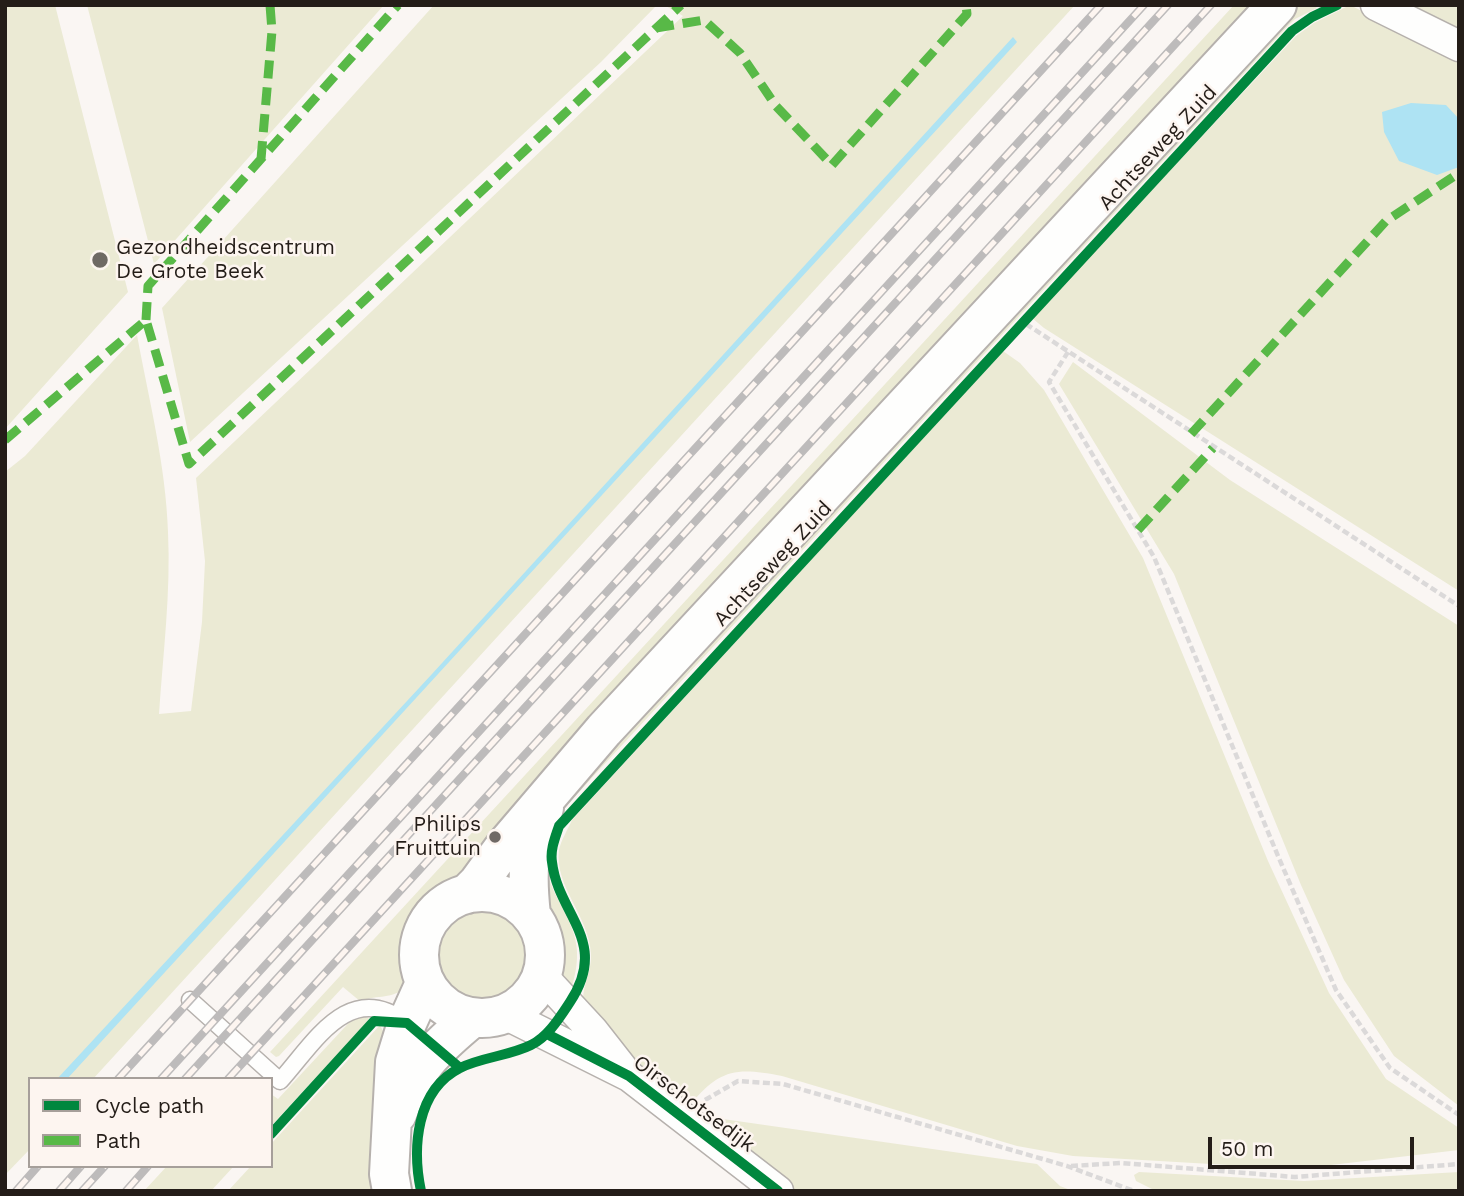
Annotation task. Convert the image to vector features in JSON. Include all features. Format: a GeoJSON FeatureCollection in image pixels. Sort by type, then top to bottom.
{"type":"FeatureCollection","features":[{"type":"Feature","properties":{"kind":"street"},"geometry":{"type":"LineString","coordinates":[[1377,5],[1459,46]]}},
{"type":"Feature","properties":{"kind":"street","name":"Achtseweg Zuid"},"geometry":{"type":"LineString","coordinates":[[467,894],[548,794],[613,720],[1294,11]]}},
{"type":"Feature","properties":{"kind":"street","name":"Achtseweg Zuid"},"geometry":{"type":"LineString","coordinates":[[531,915],[527,877],[532,840],[548,794]]}},
{"type":"Feature","properties":{"kind":"street"},"geometry":{"type":"LineString","coordinates":[[389,1137],[404,1093],[436,1048],[489,1016],[528,999],[542,976],[546,955],[542,933],[531,915],[518,903],[502,895],[484,892],[467,894],[449,901],[435,913],[425,928],[419,965],[425,983],[437,1000],[453,1012],[489,1016]]}},
{"type":"Feature","properties":{"kind":"street","name":"Oirschotsedijk"},"geometry":{"type":"LineString","coordinates":[[542,976],[593,1031],[629,1076]]}},
{"type":"Feature","properties":{"kind":"street"},"geometry":{"type":"LineString","coordinates":[[392,1191],[388,1174],[395,1062],[407,1023],[425,983]]}},
{"type":"Feature","properties":{"kind":"street","name":"Oirschotsedijk"},"geometry":{"type":"LineString","coordinates":[[489,1016],[629,1076],[778,1191]]}},
{"type":"Feature","properties":{"kind":"lane"},"geometry":{"type":"LineString","coordinates":[[190,1000],[280,1081],[331,1024],[349,1011],[367,1007],[380,1008],[407,1023]]}},
{"type":"Feature","properties":{"kind":"path"},"geometry":{"type":"LineString","coordinates":[[1294,11],[1337,5]]}},
{"type":"Feature","properties":{"kind":"path"},"geometry":{"type":"LineString","coordinates":[[1013,332],[1031,313]]}},
{"type":"Feature","properties":{"kind":"path"},"geometry":{"type":"LineString","coordinates":[[1022,322],[1459,606]]}},
{"type":"Feature","properties":{"kind":"path"},"geometry":{"type":"LineString","coordinates":[[1068,352],[1049,382],[1154,557],[1336,990],[1390,1068],[1459,1115]]}},
{"type":"Feature","properties":{"kind":"path"},"geometry":{"type":"LineString","coordinates":[[687,1119],[705,1099],[738,1081],[783,1084],[1067,1166],[1134,1191]]}},
{"type":"Feature","properties":{"kind":"path"},"geometry":{"type":"LineString","coordinates":[[1067,1166],[1121,1163],[1295,1177],[1459,1164]]}},
{"type":"Feature","properties":{"kind":"green space"},"geometry":{"type":"Polygon","coordinates":[[[5,5],[55,5],[128,292],[5,429],[5,5]]]}},
{"type":"Feature","properties":{"kind":"green space"},"geometry":{"type":"Polygon","coordinates":[[[87,5],[384,5],[154,264],[87,5]]]}},
{"type":"Feature","properties":{"kind":"green space"},"geometry":{"type":"Polygon","coordinates":[[[434,5],[657,5],[601,62],[190,442],[162,308],[434,5]]]}},
{"type":"Feature","properties":{"kind":"green space"},"geometry":{"type":"Polygon","coordinates":[[[664,5],[1075,5],[95,1077],[28,1077],[28,1151],[5,1175],[5,472],[25,456],[137,335],[167,507],[169,555],[159,714],[191,711],[202,622],[205,561],[196,478],[683,16],[664,5]]]}},
{"type":"Feature","properties":{"kind":"green space"},"geometry":{"type":"Polygon","coordinates":[[[1234,5],[1255,5],[509,811],[459,884],[425,908],[412,930],[407,976],[402,989],[393,995],[361,1002],[343,987],[279,1056],[276,1057],[270,1052],[1234,5]]]}},
{"type":"Feature","properties":{"kind":"green space"},"geometry":{"type":"Polygon","coordinates":[[[1297,5],[1314,5],[1317,8],[1295,19],[1287,27],[599,770],[563,810],[554,825],[568,794],[1297,5]]]}},
{"type":"Feature","properties":{"kind":"green space"},"geometry":{"type":"Polygon","coordinates":[[[1350,5],[1459,61],[1459,591],[1032,318],[1296,36],[1314,23],[1350,5]]]}},
{"type":"Feature","properties":{"kind":"green space"},"geometry":{"type":"Polygon","coordinates":[[[1410,5],[1459,5],[1459,30],[1410,5]]]}},
{"type":"Feature","properties":{"kind":"green space"},"geometry":{"type":"Polygon","coordinates":[[[1003,351],[1020,363],[1044,390],[1143,558],[1268,861],[1329,993],[1386,1079],[1459,1128],[1459,1150],[1297,1169],[1073,1156],[1017,1146],[782,1076],[752,1072],[740,1072],[720,1078],[710,1084],[689,1106],[637,1065],[584,1007],[591,961],[589,940],[566,889],[559,863],[560,846],[572,820],[1003,351]]]}},
{"type":"Feature","properties":{"kind":"green space"},"geometry":{"type":"Polygon","coordinates":[[[1073,362],[1230,480],[1459,626],[1459,1106],[1394,1056],[1344,980],[1301,885],[1174,574],[1059,384],[1073,362]]]}},
{"type":"Feature","properties":{"kind":"green space"},"geometry":{"type":"Polygon","coordinates":[[[546,870],[575,939],[576,970],[571,990],[560,971],[555,938],[540,901],[546,870]]]}},
{"type":"Feature","properties":{"kind":"green space"},"geometry":{"type":"Polygon","coordinates":[[[473,912],[491,912],[507,919],[520,932],[527,948],[527,966],[520,982],[507,995],[491,1002],[473,1002],[457,995],[444,982],[437,966],[437,948],[444,932],[457,919],[473,912]]]}},
{"type":"Feature","properties":{"kind":"green space"},"geometry":{"type":"Polygon","coordinates":[[[357,1014],[369,1018],[273,1124],[273,1095],[278,1099],[357,1014]]]}},
{"type":"Feature","properties":{"kind":"green space"},"geometry":{"type":"Polygon","coordinates":[[[380,1025],[386,1037],[379,1191],[228,1191],[249,1168],[273,1168],[273,1142],[380,1025]]]}},
{"type":"Feature","properties":{"kind":"green space"},"geometry":{"type":"Polygon","coordinates":[[[702,1116],[1037,1164],[1060,1186],[1073,1191],[797,1191],[702,1116]]]}},
{"type":"Feature","properties":{"kind":"green space"},"geometry":{"type":"Polygon","coordinates":[[[165,1168],[232,1168],[211,1191],[144,1191],[165,1168]]]}},
{"type":"Feature","properties":{"kind":"green space"},"geometry":{"type":"Polygon","coordinates":[[[1139,1172],[1304,1181],[1459,1172],[1459,1191],[1156,1191],[1136,1181],[1134,1175],[1139,1172]]]}},
{"type":"Feature","properties":{"kind":"water"},"geometry":{"type":"Polygon","coordinates":[[[1013,37],[1017,42],[69,1077],[59,1077],[432,674],[1013,37]]]}},
{"type":"Feature","properties":{"kind":"water"},"geometry":{"type":"Polygon","coordinates":[[[1411,103],[1446,105],[1459,119],[1459,167],[1437,175],[1399,161],[1384,132],[1382,112],[1411,103]]]}},
{"type":"Feature","properties":{"kind":"railway"},"geometry":{"type":"LineString","coordinates":[[120,1077],[1101,5]]}},
{"type":"Feature","properties":{"kind":"railway"},"geometry":{"type":"LineString","coordinates":[[163,1077],[1144,5]]}},
{"type":"Feature","properties":{"kind":"railway"},"geometry":{"type":"LineString","coordinates":[[187,1077],[1168,5]]}},
{"type":"Feature","properties":{"kind":"railway"},"geometry":{"type":"LineString","coordinates":[[230,1077],[1211,5]]}},
{"type":"Feature","properties":{"kind":"railway"},"geometry":{"type":"LineString","coordinates":[[16,1191],[36,1168]]}},
{"type":"Feature","properties":{"kind":"railway"},"geometry":{"type":"LineString","coordinates":[[59,1191],[79,1168]]}},
{"type":"Feature","properties":{"kind":"railway"},"geometry":{"type":"LineString","coordinates":[[82,1191],[103,1168]]}},
{"type":"Feature","properties":{"kind":"railway"},"geometry":{"type":"LineString","coordinates":[[126,1191],[146,1168]]}},
{"type":"Feature","properties":{"kind":"marked path"},"geometry":{"type":"LineString","coordinates":[[261,159],[272,31],[270,5]]}},
{"type":"Feature","properties":{"kind":"marked path"},"geometry":{"type":"LineString","coordinates":[[146,320],[148,286],[398,5]]}},
{"type":"Feature","properties":{"kind":"marked path"},"geometry":{"type":"LineString","coordinates":[[5,440],[146,320],[189,464],[681,5]]}},
{"type":"Feature","properties":{"kind":"marked path"},"geometry":{"type":"LineString","coordinates":[[656,28],[704,20],[740,53],[776,106],[832,165],[967,14],[966,5]]}},
{"type":"Feature","properties":{"kind":"marked path"},"geometry":{"type":"LineString","coordinates":[[1191,434],[1386,221],[1459,173]]}},
{"type":"Feature","properties":{"kind":"marked path"},"geometry":{"type":"LineString","coordinates":[[1138,530],[1213,448]]}},
{"type":"Feature","properties":{"kind":"cycle path"},"geometry":{"type":"LineString","coordinates":[[421,1191],[418,1139],[426,1105],[434,1090],[460,1068],[523,1049],[537,1041],[558,1020],[581,981],[585,962],[583,945],[556,881],[552,862],[552,848],[559,826],[1292,31],[1312,17],[1337,5]]}},
{"type":"Feature","properties":{"kind":"cycle path"},"geometry":{"type":"LineString","coordinates":[[273,1132],[374,1021],[407,1023],[460,1068]]}},
{"type":"Feature","properties":{"kind":"cycle path"},"geometry":{"type":"LineString","coordinates":[[547,1034],[629,1076],[778,1191]]}},
{"type":"Feature","properties":{"kind":"place","name":"Gezondheidscentrum De Grote Beek"},"geometry":{"type":"Point","coordinates":[100,260]}},
{"type":"Feature","properties":{"kind":"place","name":"Philips Fruittuin"},"geometry":{"type":"Point","coordinates":[495,837]}}]}
